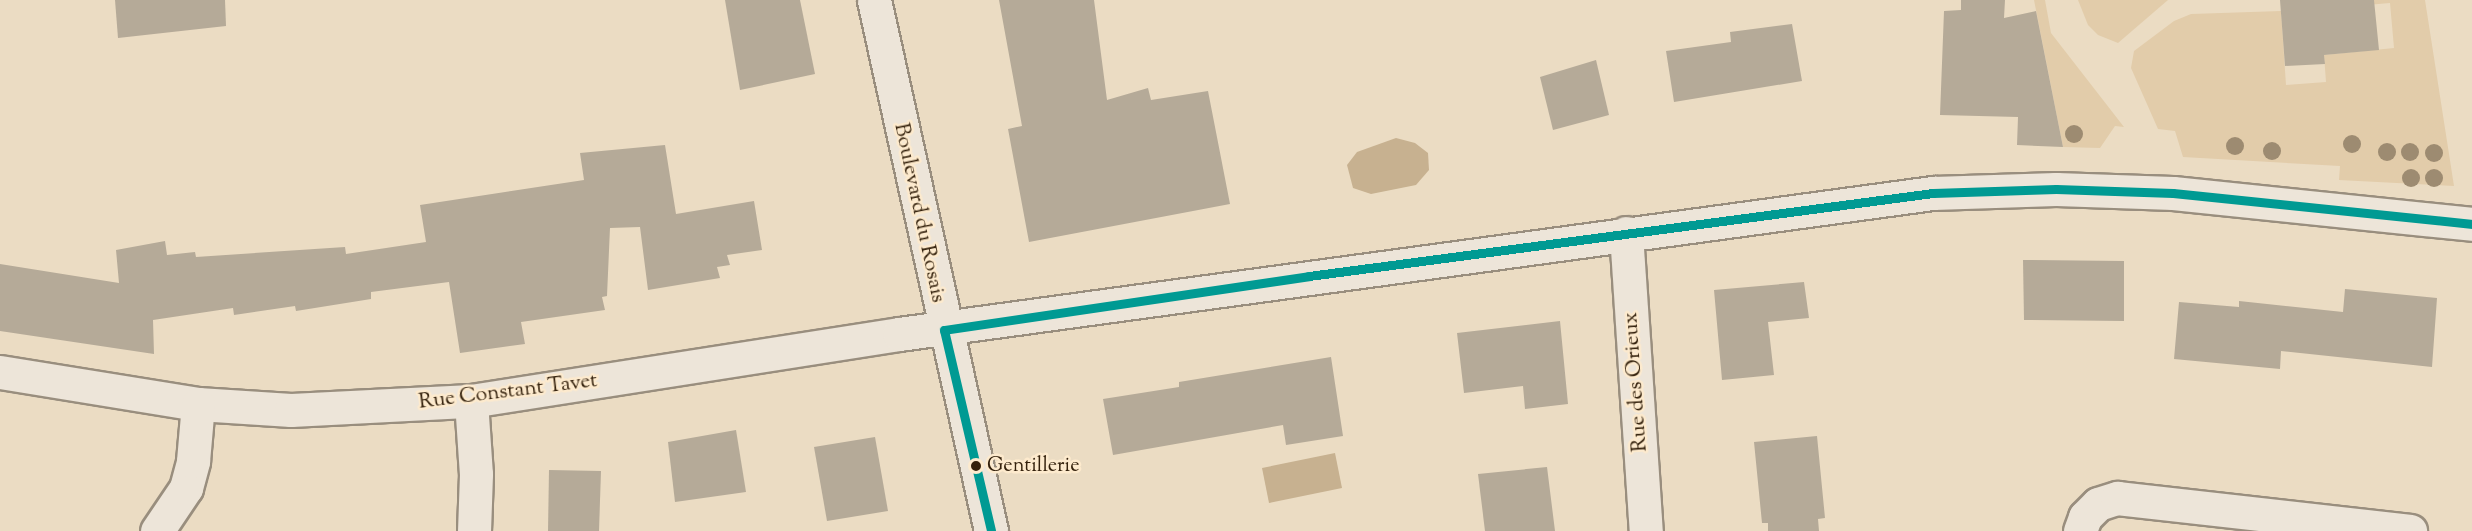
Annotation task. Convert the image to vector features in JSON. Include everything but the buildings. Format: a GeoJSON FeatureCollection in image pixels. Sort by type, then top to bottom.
{"type":"FeatureCollection","features":[{"type":"Feature","properties":{"kind":"street","name":"Boulevard du Rosais"},"geometry":{"type":"LineString","coordinates":[[874,0],[944,330],[991,531]]}},
{"type":"Feature","properties":{"kind":"street","name":"Rue Constant Tavet"},"geometry":{"type":"LineString","coordinates":[[0,372],[198,404],[291,410],[471,401],[1626,232],[1933,193],[2056,189],[2173,193],[2472,225]]}},
{"type":"Feature","properties":{"kind":"street","name":"Rue des Orieux"},"geometry":{"type":"LineString","coordinates":[[1626,232],[1646,531]]}},
{"type":"Feature","properties":{"kind":"street"},"geometry":{"type":"LineString","coordinates":[[471,401],[476,474],[474,531]]}},
{"type":"Feature","properties":{"kind":"street"},"geometry":{"type":"LineString","coordinates":[[157,531],[186,488],[193,461],[198,404]]}},
{"type":"Feature","properties":{"kind":"street"},"geometry":{"type":"LineString","coordinates":[[2080,531],[2085,517],[2098,504],[2117,498],[2410,531]]}},
{"type":"Feature","properties":{"kind":"shaded area"},"geometry":{"type":"Polygon","coordinates":[[[2034,0],[2045,0],[2051,33],[2124,127],[2115,126],[2100,148],[2063,147],[2034,0]]]}},
{"type":"Feature","properties":{"kind":"shaded area"},"geometry":{"type":"Polygon","coordinates":[[[2078,0],[2168,0],[2118,43],[2098,35],[2088,25],[2078,0]]]}},
{"type":"Feature","properties":{"kind":"shaded area"},"geometry":{"type":"Polygon","coordinates":[[[2366,0],[2425,0],[2454,186],[2339,180],[2340,166],[2183,157],[2175,131],[2158,129],[2131,68],[2134,51],[2174,21],[2191,14],[2281,11],[2286,85],[2326,82],[2324,55],[2394,48],[2390,3],[2367,5],[2366,0]]]}},
{"type":"Feature","properties":{"kind":"shaded area"},"geometry":{"type":"Polygon","coordinates":[[[1396,138],[1415,143],[1428,153],[1429,170],[1416,185],[1371,194],[1353,188],[1347,165],[1357,152],[1396,138]]]}},
{"type":"Feature","properties":{"kind":"shaded area"},"geometry":{"type":"Polygon","coordinates":[[[1335,453],[1342,488],[1269,503],[1262,468],[1335,453]]]}},
{"type":"Feature","properties":{"kind":"transit line"},"geometry":{"type":"LineString","coordinates":[[944,330],[1309,276],[1933,193],[2056,189],[2173,193],[2472,224]]}},
{"type":"Feature","properties":{"kind":"transit line"},"geometry":{"type":"LineString","coordinates":[[944,330],[991,531]]}},
{"type":"Feature","properties":{"kind":"place","name":"Gentillerie"},"geometry":{"type":"Point","coordinates":[976,466]}}]}
